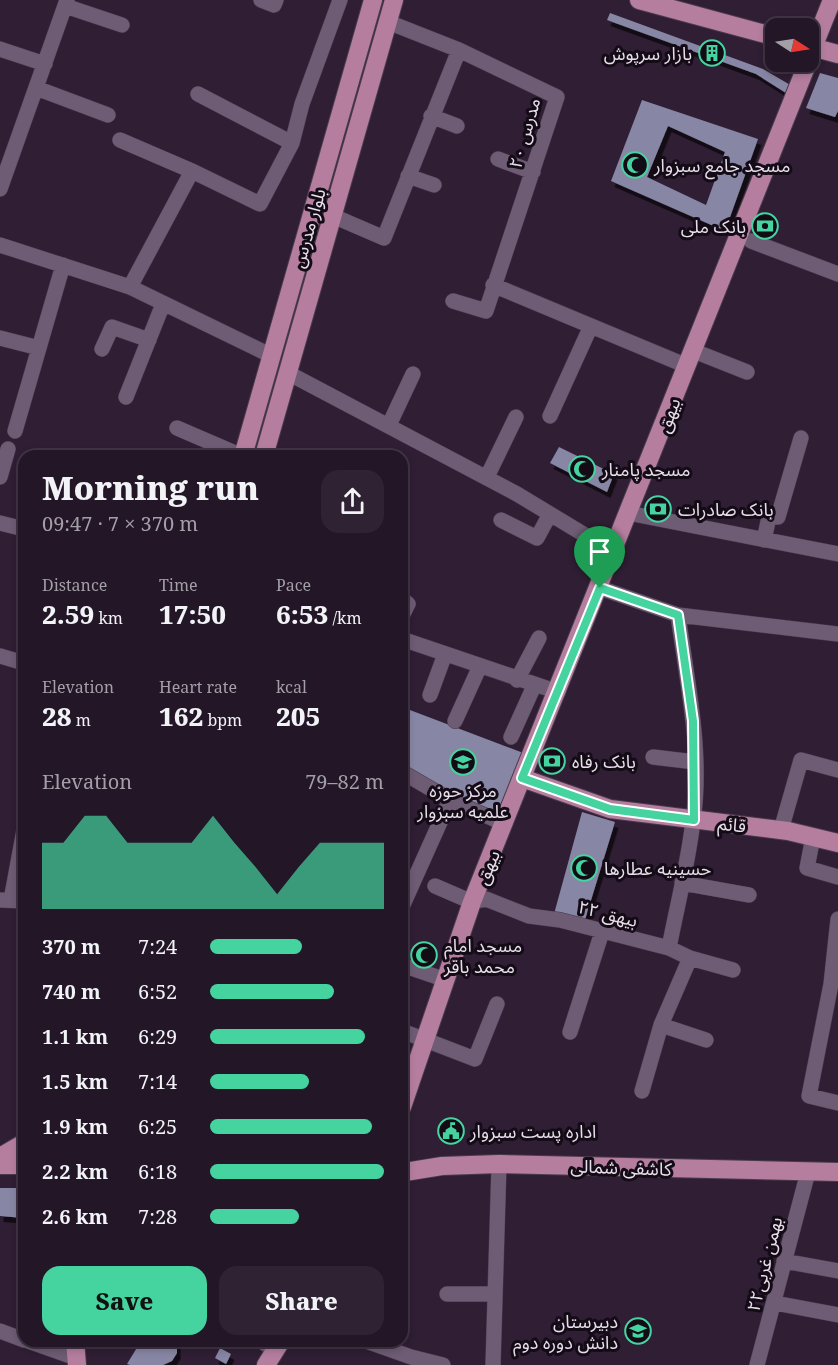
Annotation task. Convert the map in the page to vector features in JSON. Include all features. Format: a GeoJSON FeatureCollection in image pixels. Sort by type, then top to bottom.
{"type":"FeatureCollection","features":[{"type":"Feature","properties":{"kind":"main road","name":"بلوار مدرس"},"geometry":{"type":"LineString","coordinates":[[244,450],[374,0]]}},
{"type":"Feature","properties":{"kind":"main road","name":"بلوار مدرس"},"geometry":{"type":"LineString","coordinates":[[266,450],[394,0]]}},
{"type":"Feature","properties":{"kind":"main road"},"geometry":{"type":"LineString","coordinates":[[639,0],[765,34]]}},
{"type":"Feature","properties":{"kind":"main road","name":"بیهق"},"geometry":{"type":"LineString","coordinates":[[819,31],[832,0]]}},
{"type":"Feature","properties":{"kind":"main road"},"geometry":{"type":"LineString","coordinates":[[819,54],[838,54]]}},
{"type":"Feature","properties":{"kind":"main road","name":"بیهق"},"geometry":{"type":"LineString","coordinates":[[408,1088],[472,902],[600,588],[628,513],[695,357],[802,72]]}},
{"type":"Feature","properties":{"kind":"main road","name":"قائم"},"geometry":{"type":"LineString","coordinates":[[522,778],[610,809],[781,830],[838,843]]}},
{"type":"Feature","properties":{"kind":"main road"},"geometry":{"type":"LineString","coordinates":[[0,1157],[18,1146]]}},
{"type":"Feature","properties":{"kind":"main road","name":"کاشفی شمالی"},"geometry":{"type":"LineString","coordinates":[[408,1169],[499,1164],[838,1172]]}},
{"type":"Feature","properties":{"kind":"main road"},"geometry":{"type":"LineString","coordinates":[[0,1165],[18,1165]]}},
{"type":"Feature","properties":{"kind":"street"},"geometry":{"type":"LineString","coordinates":[[261,0],[274,5],[276,0]]}},
{"type":"Feature","properties":{"kind":"street"},"geometry":{"type":"LineString","coordinates":[[120,140],[260,204],[292,143],[302,104],[340,0]]}},
{"type":"Feature","properties":{"kind":"street"},"geometry":{"type":"LineString","coordinates":[[0,189],[4,166],[36,88],[66,3],[122,25]]}},
{"type":"Feature","properties":{"kind":"street","name":"مدرس ۲۰"},"geometry":{"type":"LineString","coordinates":[[388,22],[459,50],[557,97],[486,311],[453,301]]}},
{"type":"Feature","properties":{"kind":"street"},"geometry":{"type":"LineString","coordinates":[[0,49],[45,64]]}},
{"type":"Feature","properties":{"kind":"street"},"geometry":{"type":"LineString","coordinates":[[333,216],[384,238],[459,50]]}},
{"type":"Feature","properties":{"kind":"street"},"geometry":{"type":"LineString","coordinates":[[36,88],[108,114]]}},
{"type":"Feature","properties":{"kind":"street"},"geometry":{"type":"LineString","coordinates":[[198,94],[292,143]]}},
{"type":"Feature","properties":{"kind":"street"},"geometry":{"type":"LineString","coordinates":[[431,116],[457,126]]}},
{"type":"Feature","properties":{"kind":"street"},"geometry":{"type":"LineString","coordinates":[[498,159],[533,172]]}},
{"type":"Feature","properties":{"kind":"street"},"geometry":{"type":"LineString","coordinates":[[130,288],[192,171]]}},
{"type":"Feature","properties":{"kind":"street"},"geometry":{"type":"LineString","coordinates":[[408,176],[434,185]]}},
{"type":"Feature","properties":{"kind":"street"},"geometry":{"type":"LineString","coordinates":[[751,241],[838,274]]}},
{"type":"Feature","properties":{"kind":"street"},"geometry":{"type":"LineString","coordinates":[[0,244],[130,288],[272,357]]}},
{"type":"Feature","properties":{"kind":"street"},"geometry":{"type":"LineString","coordinates":[[15,431],[63,266]]}},
{"type":"Feature","properties":{"kind":"street"},"geometry":{"type":"LineString","coordinates":[[493,285],[590,328],[747,372]]}},
{"type":"Feature","properties":{"kind":"street"},"geometry":{"type":"LineString","coordinates":[[126,397],[164,304]]}},
{"type":"Feature","properties":{"kind":"street"},"geometry":{"type":"LineString","coordinates":[[102,349],[112,327],[149,340]]}},
{"type":"Feature","properties":{"kind":"street"},"geometry":{"type":"LineString","coordinates":[[550,416],[590,328]]}},
{"type":"Feature","properties":{"kind":"street"},"geometry":{"type":"LineString","coordinates":[[0,338],[39,348]]}},
{"type":"Feature","properties":{"kind":"street"},"geometry":{"type":"LineString","coordinates":[[288,373],[487,477],[613,552]]}},
{"type":"Feature","properties":{"kind":"street"},"geometry":{"type":"LineString","coordinates":[[389,425],[412,374]]}},
{"type":"Feature","properties":{"kind":"street"},"geometry":{"type":"LineString","coordinates":[[487,477],[516,417]]}},
{"type":"Feature","properties":{"kind":"street"},"geometry":{"type":"LineString","coordinates":[[177,428],[241,450]]}},
{"type":"Feature","properties":{"kind":"street"},"geometry":{"type":"LineString","coordinates":[[764,540],[769,517],[778,518],[801,438]]}},
{"type":"Feature","properties":{"kind":"street"},"geometry":{"type":"LineString","coordinates":[[0,477],[8,449]]}},
{"type":"Feature","properties":{"kind":"street"},"geometry":{"type":"LineString","coordinates":[[628,513],[838,554]]}},
{"type":"Feature","properties":{"kind":"street"},"geometry":{"type":"LineString","coordinates":[[501,520],[537,538],[550,514]]}},
{"type":"Feature","properties":{"kind":"street"},"geometry":{"type":"LineString","coordinates":[[0,523],[18,528]]}},
{"type":"Feature","properties":{"kind":"street"},"geometry":{"type":"LineString","coordinates":[[600,588],[678,615],[838,634]]}},
{"type":"Feature","properties":{"kind":"street"},"geometry":{"type":"LineString","coordinates":[[669,948],[694,820],[693,721],[678,615]]}},
{"type":"Feature","properties":{"kind":"street"},"geometry":{"type":"LineString","coordinates":[[516,680],[539,638]]}},
{"type":"Feature","properties":{"kind":"street"},"geometry":{"type":"LineString","coordinates":[[408,641],[516,680],[558,692]]}},
{"type":"Feature","properties":{"kind":"street"},"geometry":{"type":"LineString","coordinates":[[430,695],[446,654]]}},
{"type":"Feature","properties":{"kind":"street"},"geometry":{"type":"LineString","coordinates":[[0,656],[18,661]]}},
{"type":"Feature","properties":{"kind":"street"},"geometry":{"type":"LineString","coordinates":[[455,721],[480,666]]}},
{"type":"Feature","properties":{"kind":"street"},"geometry":{"type":"LineString","coordinates":[[511,737],[534,686]]}},
{"type":"Feature","properties":{"kind":"street"},"geometry":{"type":"LineString","coordinates":[[653,757],[694,762]]}},
{"type":"Feature","properties":{"kind":"street"},"geometry":{"type":"LineString","coordinates":[[781,830],[801,760],[838,770]]}},
{"type":"Feature","properties":{"kind":"street"},"geometry":{"type":"LineString","coordinates":[[408,776],[450,800],[505,824]]}},
{"type":"Feature","properties":{"kind":"street"},"geometry":{"type":"LineString","coordinates":[[408,894],[450,800]]}},
{"type":"Feature","properties":{"kind":"street"},"geometry":{"type":"LineString","coordinates":[[813,837],[807,868],[838,877]]}},
{"type":"Feature","properties":{"kind":"street"},"geometry":{"type":"LineString","coordinates":[[12,900],[18,865]]}},
{"type":"Feature","properties":{"kind":"street"},"geometry":{"type":"LineString","coordinates":[[682,883],[749,895]]}},
{"type":"Feature","properties":{"kind":"street","name":"بیهق ۲۲"},"geometry":{"type":"LineString","coordinates":[[435,886],[472,902],[486,899],[529,916],[560,920],[669,948],[690,958],[733,969]]}},
{"type":"Feature","properties":{"kind":"street"},"geometry":{"type":"LineString","coordinates":[[838,919],[834,938],[831,984],[809,1096],[838,1103]]}},
{"type":"Feature","properties":{"kind":"street"},"geometry":{"type":"LineString","coordinates":[[570,1032],[602,932]]}},
{"type":"Feature","properties":{"kind":"street"},"geometry":{"type":"LineString","coordinates":[[642,1091],[661,1025],[690,958]]}},
{"type":"Feature","properties":{"kind":"street"},"geometry":{"type":"LineString","coordinates":[[408,967],[446,980]]}},
{"type":"Feature","properties":{"kind":"street"},"geometry":{"type":"LineString","coordinates":[[408,1033],[475,1059],[497,1004]]}},
{"type":"Feature","properties":{"kind":"street"},"geometry":{"type":"LineString","coordinates":[[661,1025],[706,1040]]}},
{"type":"Feature","properties":{"kind":"street"},"geometry":{"type":"LineString","coordinates":[[493,1365],[499,1164]]}},
{"type":"Feature","properties":{"kind":"street","name":"۲۲بهمن غربی"},"geometry":{"type":"LineString","coordinates":[[757,1365],[808,1172]]}},
{"type":"Feature","properties":{"kind":"street"},"geometry":{"type":"LineString","coordinates":[[784,1262],[838,1271]]}},
{"type":"Feature","properties":{"kind":"street"},"geometry":{"type":"LineString","coordinates":[[447,1294],[495,1294]]}},
{"type":"Feature","properties":{"kind":"street"},"geometry":{"type":"LineString","coordinates":[[775,1302],[838,1315]]}},
{"type":"Feature","properties":{"kind":"street"},"geometry":{"type":"LineString","coordinates":[[0,1331],[18,1337]]}},
{"type":"Feature","properties":{"kind":"street"},"geometry":{"type":"LineString","coordinates":[[49,1347],[76,1355]]}},
{"type":"Feature","properties":{"kind":"street"},"geometry":{"type":"LineString","coordinates":[[383,1347],[443,1365]]}},
{"type":"Feature","properties":{"kind":"building","name":"بازار سرپوش"},"geometry":{"type":"Polygon","coordinates":[[[610,13],[763,69],[792,86],[786,93],[756,74],[607,20],[610,13]]]}},
{"type":"Feature","properties":{"kind":"building"},"geometry":{"type":"Polygon","coordinates":[[[820,73],[838,78],[838,111],[835,117],[806,108],[820,73]]]}},
{"type":"Feature","properties":{"kind":"building","name":"مسجد جامع سبزوار"},"geometry":{"type":"Polygon","coordinates":[[[642,100],[758,139],[725,231],[611,181],[642,100]],[[668,126],[647,177],[706,205],[725,152],[668,126]]]}},
{"type":"Feature","properties":{"kind":"building","name":"مسجد پامنار"},"geometry":{"type":"Polygon","coordinates":[[[559,447],[614,474],[607,492],[550,463],[559,447]]]}},
{"type":"Feature","properties":{"kind":"building","name":"مرکز حوزه علمیه سبزوار"},"geometry":{"type":"Polygon","coordinates":[[[408,709],[526,754],[502,820],[408,773],[408,709]]]}},
{"type":"Feature","properties":{"kind":"building","name":"حسینیه عطارها"},"geometry":{"type":"Polygon","coordinates":[[[582,812],[615,822],[584,923],[554,914],[582,812]]]}},
{"type":"Feature","properties":{"kind":"building"},"geometry":{"type":"Polygon","coordinates":[[[0,1188],[18,1188],[18,1218],[0,1216],[0,1188]]]}},
{"type":"Feature","properties":{"kind":"building"},"geometry":{"type":"Polygon","coordinates":[[[137,1347],[177,1347],[177,1353],[172,1361],[163,1365],[127,1364],[137,1347]]]}},
{"type":"Feature","properties":{"kind":"building"},"geometry":{"type":"Polygon","coordinates":[[[220,1348],[231,1354],[226,1364],[215,1358],[220,1348]]]}},
{"type":"Feature","properties":{"kind":"place","name":"بازار سرپوش"},"geometry":{"type":"Point","coordinates":[712,53]}},
{"type":"Feature","properties":{"kind":"place","name":"مسجد جامع سبزوار"},"geometry":{"type":"Point","coordinates":[635,165]}},
{"type":"Feature","properties":{"kind":"place","name":"بانک ملی"},"geometry":{"type":"Point","coordinates":[765,226]}},
{"type":"Feature","properties":{"kind":"place","name":"مسجد پامنار"},"geometry":{"type":"Point","coordinates":[582,469]}},
{"type":"Feature","properties":{"kind":"place","name":"بانک صادرات"},"geometry":{"type":"Point","coordinates":[658,509]}},
{"type":"Feature","properties":{"kind":"place","name":"بانک رفاه"},"geometry":{"type":"Point","coordinates":[552,761]}},
{"type":"Feature","properties":{"kind":"place","name":"مرکز حوزه علمیه سبزوار"},"geometry":{"type":"Point","coordinates":[463,762]}},
{"type":"Feature","properties":{"kind":"place","name":"حسینیه عطارها"},"geometry":{"type":"Point","coordinates":[584,868]}},
{"type":"Feature","properties":{"kind":"place","name":"مسجد امام محمد باقر"},"geometry":{"type":"Point","coordinates":[424,955]}},
{"type":"Feature","properties":{"kind":"place","name":"اداره پست سبزوار"},"geometry":{"type":"Point","coordinates":[451,1131]}},
{"type":"Feature","properties":{"kind":"place","name":"دبیرستان دانش دوره دوم"},"geometry":{"type":"Point","coordinates":[638,1331]}},
{"type":"Feature","properties":{"kind":"route"},"geometry":{"type":"LineString","coordinates":[[600,588],[678,615],[693,721],[694,820],[610,809],[522,778],[600,588]]}}]}
